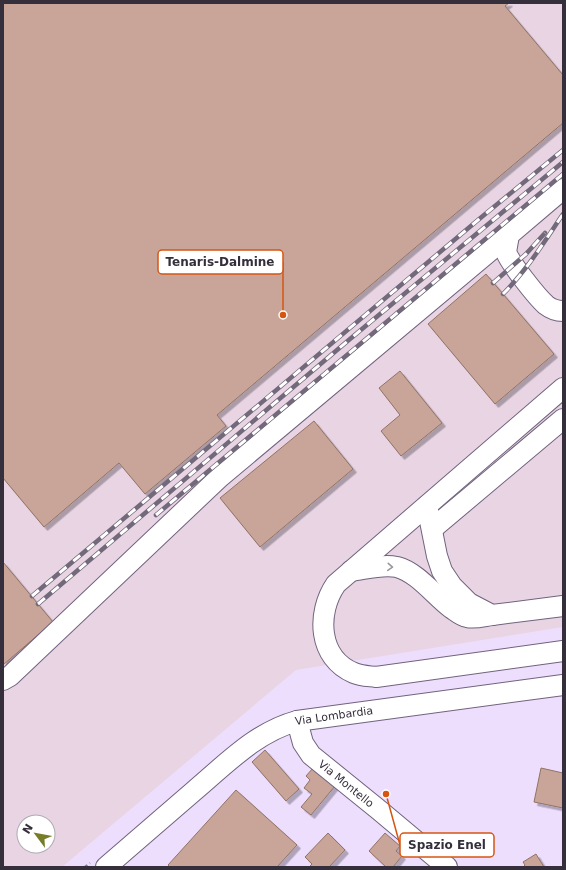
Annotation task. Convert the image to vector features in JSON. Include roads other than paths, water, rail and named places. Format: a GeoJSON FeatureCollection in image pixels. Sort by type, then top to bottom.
{"type":"FeatureCollection","features":[{"type":"Feature","properties":{"kind":"street"},"geometry":{"type":"LineString","coordinates":[[3,680],[10,676],[220,477],[563,189]]}},
{"type":"Feature","properties":{"kind":"street"},"geometry":{"type":"LineString","coordinates":[[509,235],[506,246],[508,258],[545,304],[555,310],[563,311]]}},
{"type":"Feature","properties":{"kind":"street"},"geometry":{"type":"LineString","coordinates":[[563,388],[336,584],[331,592],[324,611],[323,621],[326,643],[337,662],[355,674],[365,676],[376,677],[563,651]]}},
{"type":"Feature","properties":{"kind":"street"},"geometry":{"type":"LineString","coordinates":[[432,530],[563,420]]}},
{"type":"Feature","properties":{"kind":"street"},"geometry":{"type":"LineString","coordinates":[[427,506],[439,564],[452,586],[469,602],[492,615]]}},
{"type":"Feature","properties":{"kind":"street"},"geometry":{"type":"LineString","coordinates":[[351,571],[377,567],[397,567],[406,570],[446,604],[469,618],[563,606]]}},
{"type":"Feature","properties":{"kind":"street","name":"Via Lombardia"},"geometry":{"type":"LineString","coordinates":[[106,867],[249,745],[273,729],[297,721],[563,685]]}},
{"type":"Feature","properties":{"kind":"street","name":"Via Montello"},"geometry":{"type":"LineString","coordinates":[[297,721],[303,743],[311,755],[447,867]]}},
{"type":"Feature","properties":{"kind":"railway"},"geometry":{"type":"LineString","coordinates":[[32,596],[563,150]]}},
{"type":"Feature","properties":{"kind":"railway"},"geometry":{"type":"LineString","coordinates":[[38,604],[350,339],[563,162]]}},
{"type":"Feature","properties":{"kind":"railway"},"geometry":{"type":"LineString","coordinates":[[156,515],[563,174]]}},
{"type":"Feature","properties":{"kind":"railway"},"geometry":{"type":"LineString","coordinates":[[503,294],[528,266],[563,214]]}},
{"type":"Feature","properties":{"kind":"railway"},"geometry":{"type":"LineString","coordinates":[[493,283],[526,254],[545,233]]}},
{"type":"Feature","properties":{"kind":"place","name":"Tenaris-Dalmine"},"geometry":{"type":"Point","coordinates":[283,315]}},
{"type":"Feature","properties":{"kind":"place","name":"Spazio Enel"},"geometry":{"type":"Point","coordinates":[386,794]}}]}
